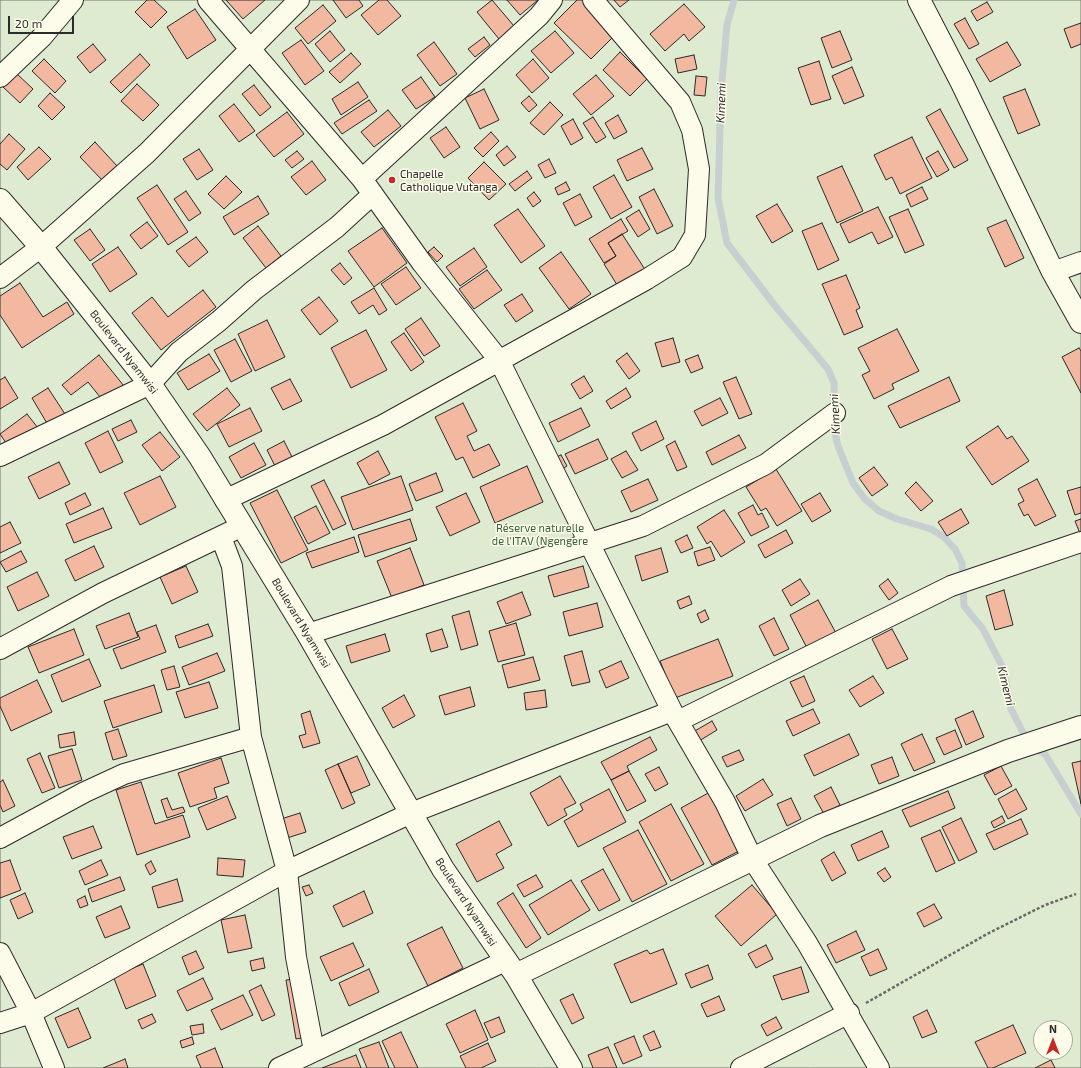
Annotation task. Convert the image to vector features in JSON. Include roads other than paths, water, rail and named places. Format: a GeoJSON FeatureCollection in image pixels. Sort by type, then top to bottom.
{"type":"FeatureCollection","features":[{"type":"Feature","properties":{"kind":"main road"},"geometry":{"type":"LineString","coordinates":[[919,0],[962,83],[1053,272],[1081,322]]}},
{"type":"Feature","properties":{"kind":"main road","name":"Boulevard Nyamwisi"},"geometry":{"type":"LineString","coordinates":[[0,200],[41,247],[150,384],[200,457],[308,634],[444,869],[510,968],[571,1068]]}},
{"type":"Feature","properties":{"kind":"main road"},"geometry":{"type":"LineString","coordinates":[[510,968],[753,860],[820,826],[1030,743],[1081,726]]}},
{"type":"Feature","properties":{"kind":"street"},"geometry":{"type":"LineString","coordinates":[[0,77],[42,37],[73,0]]}},
{"type":"Feature","properties":{"kind":"street"},"geometry":{"type":"LineString","coordinates":[[208,0],[251,47],[368,186],[422,263],[499,360],[675,716],[725,802],[753,860],[807,943],[849,1013],[879,1068]]}},
{"type":"Feature","properties":{"kind":"street"},"geometry":{"type":"LineString","coordinates":[[0,278],[41,247],[147,153],[299,0]]}},
{"type":"Feature","properties":{"kind":"street"},"geometry":{"type":"LineString","coordinates":[[0,456],[150,384],[179,352],[219,321],[254,290],[337,227],[368,186],[539,16],[552,0]]}},
{"type":"Feature","properties":{"kind":"street"},"geometry":{"type":"LineString","coordinates":[[225,500],[383,425],[647,280],[682,257],[695,235],[699,169],[692,130],[680,102],[593,0]]}},
{"type":"Feature","properties":{"kind":"street"},"geometry":{"type":"LineString","coordinates":[[1053,272],[1081,262]]}},
{"type":"Feature","properties":{"kind":"street"},"geometry":{"type":"LineString","coordinates":[[308,634],[643,526],[766,464],[835,413]]}},
{"type":"Feature","properties":{"kind":"street"},"geometry":{"type":"LineString","coordinates":[[0,649],[103,593],[241,526]]}},
{"type":"Feature","properties":{"kind":"street"},"geometry":{"type":"LineString","coordinates":[[221,537],[232,566],[251,738],[287,871],[308,1059]]}},
{"type":"Feature","properties":{"kind":"street"},"geometry":{"type":"LineString","coordinates":[[0,1022],[31,1013],[287,871],[411,813],[675,716],[951,586],[1081,542]]}},
{"type":"Feature","properties":{"kind":"street"},"geometry":{"type":"LineString","coordinates":[[0,838],[85,792],[124,774],[251,738]]}},
{"type":"Feature","properties":{"kind":"street"},"geometry":{"type":"LineString","coordinates":[[0,953],[31,1013],[54,1068]]}},
{"type":"Feature","properties":{"kind":"street"},"geometry":{"type":"LineString","coordinates":[[279,1068],[308,1059],[510,968]]}},
{"type":"Feature","properties":{"kind":"street"},"geometry":{"type":"LineString","coordinates":[[741,1068],[849,1013]]}},
{"type":"Feature","properties":{"kind":"waterway","name":"Kimemi"},"geometry":{"type":"LineString","coordinates":[[734,0],[727,25],[721,92],[718,198],[727,243],[776,307],[828,369],[834,383],[834,429],[838,446],[853,483],[864,498],[879,511],[897,519],[931,529],[944,537],[955,549],[962,563],[964,606],[983,629],[1003,668],[1011,709],[1030,746],[1045,754],[1081,814]]}},
{"type":"Feature","properties":{"kind":"place","name":"Chapelle Catholique Vutanga"},"geometry":{"type":"Point","coordinates":[392,180]}},
{"type":"Feature","properties":{"kind":"park label","name":"Réserve naturelle de l'ITAV (Ngengere"},"geometry":{"type":"Point","coordinates":[540,534]}}]}
